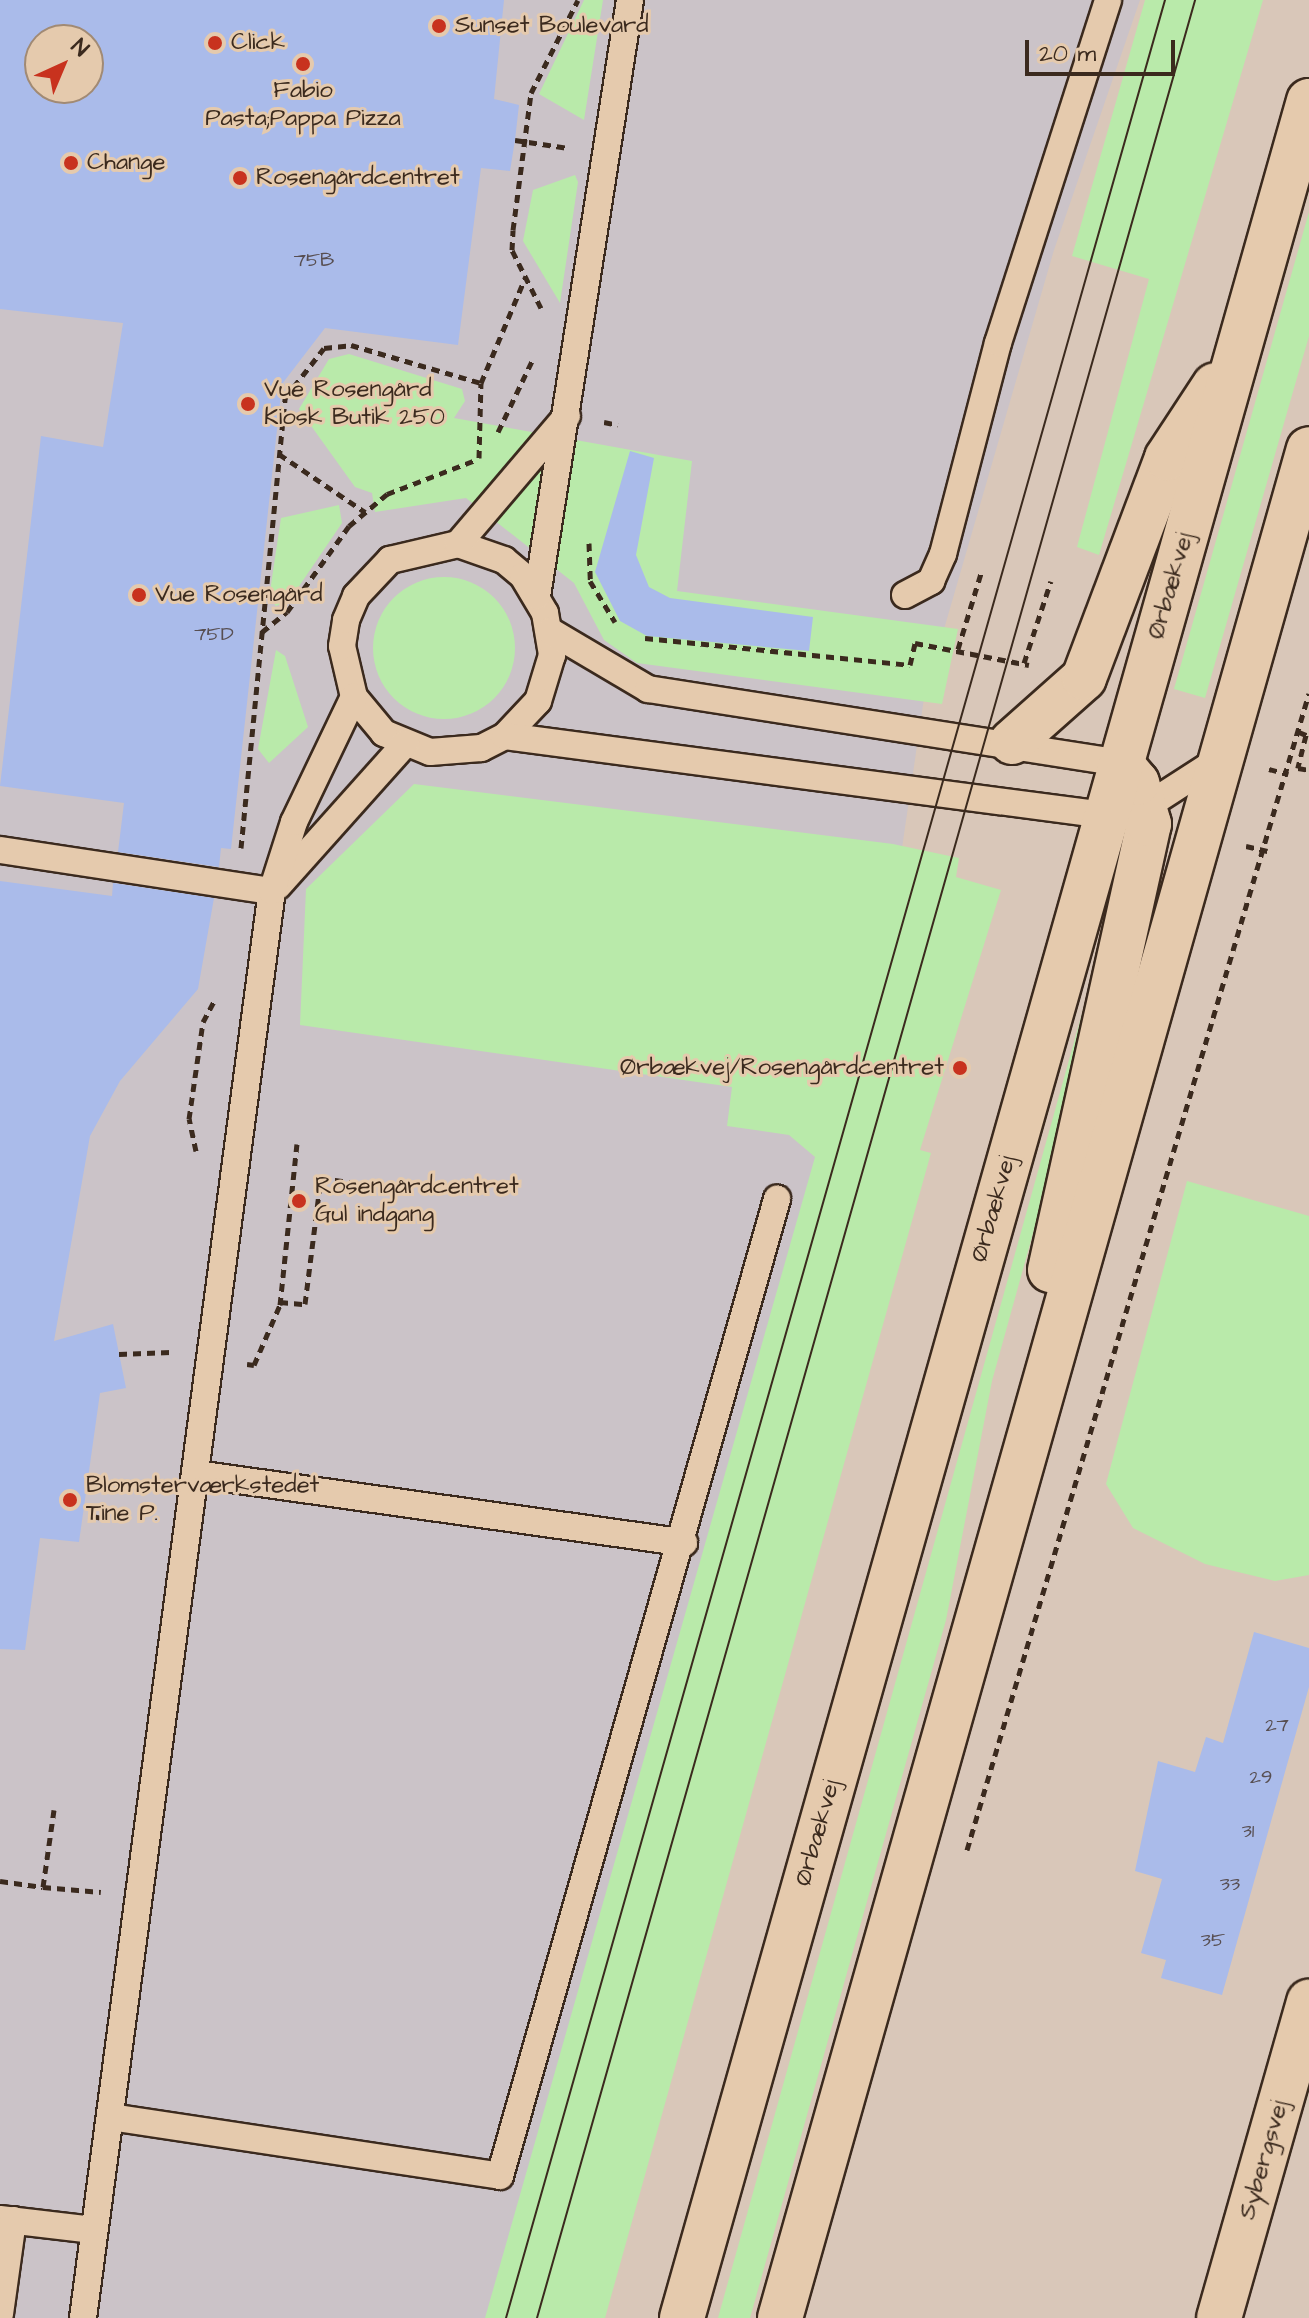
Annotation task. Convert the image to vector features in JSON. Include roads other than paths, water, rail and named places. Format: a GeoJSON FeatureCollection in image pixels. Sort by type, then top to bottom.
{"type":"FeatureCollection","features":[{"type":"Feature","properties":{"kind":"main road","name":"Ørbækvej"},"geometry":{"type":"LineString","coordinates":[[682,2318],[1104,815],[1241,347],[1309,101]]}},
{"type":"Feature","properties":{"kind":"main road"},"geometry":{"type":"LineString","coordinates":[[1012,742],[1084,678],[1167,458],[1241,347]]}},
{"type":"Feature","properties":{"kind":"main road"},"geometry":{"type":"LineString","coordinates":[[780,2318],[1309,449]]}},
{"type":"Feature","properties":{"kind":"main road"},"geometry":{"type":"LineString","coordinates":[[996,1559],[1147,806],[1120,763]]}},
{"type":"Feature","properties":{"kind":"main road","name":"Sybergsvej"},"geometry":{"type":"LineString","coordinates":[[1219,2318],[1300,2072],[1309,2002]]}},
{"type":"Feature","properties":{"kind":"lane"},"geometry":{"type":"LineString","coordinates":[[537,596],[583,328],[630,0]]}},
{"type":"Feature","properties":{"kind":"lane"},"geometry":{"type":"LineString","coordinates":[[905,595],[931,581],[943,554],[998,343],[1108,0]]}},
{"type":"Feature","properties":{"kind":"lane"},"geometry":{"type":"LineString","coordinates":[[458,544],[567,416]]}},
{"type":"Feature","properties":{"kind":"lane"},"geometry":{"type":"LineString","coordinates":[[505,736],[538,701],[550,631],[537,596],[504,560],[458,544],[390,560],[356,596],[342,646],[354,697],[367,717],[405,744],[456,753],[505,736],[1104,815],[1147,806],[1221,757]]}},
{"type":"Feature","properties":{"kind":"lane"},"geometry":{"type":"LineString","coordinates":[[550,631],[648,689],[1012,742],[1120,763]]}},
{"type":"Feature","properties":{"kind":"lane"},"geometry":{"type":"LineString","coordinates":[[83,2318],[272,891],[294,822],[354,697]]}},
{"type":"Feature","properties":{"kind":"lane"},"geometry":{"type":"LineString","coordinates":[[272,891],[405,744]]}},
{"type":"Feature","properties":{"kind":"lane"},"geometry":{"type":"LineString","coordinates":[[0,850],[272,891]]}},
{"type":"Feature","properties":{"kind":"lane"},"geometry":{"type":"LineString","coordinates":[[111,2117],[500,2176],[684,1543],[777,1199]]}},
{"type":"Feature","properties":{"kind":"lane"},"geometry":{"type":"LineString","coordinates":[[196,1474],[684,1543]]}},
{"type":"Feature","properties":{"kind":"lane"},"geometry":{"type":"LineString","coordinates":[[0,2314],[6,2219],[93,2230]]}},
{"type":"Feature","properties":{"kind":"tram line"},"geometry":{"type":"LineString","coordinates":[[506,2318],[1165,0]]}},
{"type":"Feature","properties":{"kind":"tram line"},"geometry":{"type":"LineString","coordinates":[[537,2318],[1195,0]]}},
{"type":"Feature","properties":{"kind":"place","name":"Sunset Boulevard"},"geometry":{"type":"Point","coordinates":[439,26]}},
{"type":"Feature","properties":{"kind":"place","name":"Click"},"geometry":{"type":"Point","coordinates":[215,43]}},
{"type":"Feature","properties":{"kind":"place","name":"Fabio Pasta;Pappa Pizza"},"geometry":{"type":"Point","coordinates":[303,64]}},
{"type":"Feature","properties":{"kind":"place","name":"Change"},"geometry":{"type":"Point","coordinates":[71,163]}},
{"type":"Feature","properties":{"kind":"place","name":"Rosengårdcentret"},"geometry":{"type":"Point","coordinates":[240,178]}},
{"type":"Feature","properties":{"kind":"place","name":"Vue Rosengård Kiosk Butik 250"},"geometry":{"type":"Point","coordinates":[248,404]}},
{"type":"Feature","properties":{"kind":"place","name":"Vue Rosengård"},"geometry":{"type":"Point","coordinates":[139,595]}},
{"type":"Feature","properties":{"kind":"place","name":"Ørbækvej/Rosengårdcentret"},"geometry":{"type":"Point","coordinates":[960,1068]}},
{"type":"Feature","properties":{"kind":"place","name":"Rosengårdcentret Gul indgang"},"geometry":{"type":"Point","coordinates":[299,1201]}},
{"type":"Feature","properties":{"kind":"place","name":"Blomsterværkstedet Tine P."},"geometry":{"type":"Point","coordinates":[70,1500]}}]}
